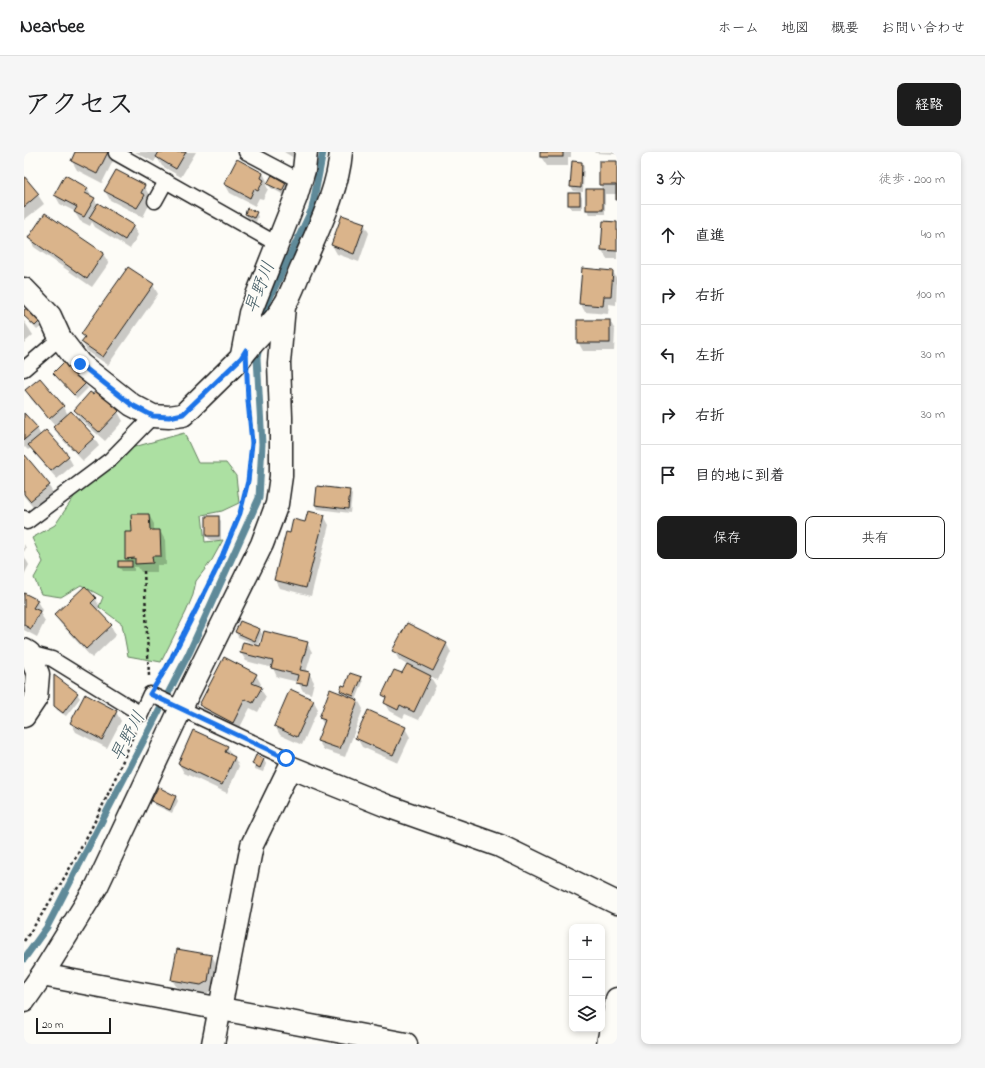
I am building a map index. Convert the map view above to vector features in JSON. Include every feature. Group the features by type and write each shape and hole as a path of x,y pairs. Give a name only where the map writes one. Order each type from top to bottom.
{"street":[{"path":"244,354 250,313 296,197 304,170 306,152"},
{"path":"24,289 50,316 60,338 80,364 132,405 153,416 169,417 183,414 244,354 278,315 326,211 340,161 341,152"},
{"path":"24,1001 42,975 97,886 178,707 262,544 277,504 281,476 278,315"},
{"path":"24,716 36,698 38,674 27,651"},
{"path":"213,1044 252,845 290,767 387,806 500,846 617,903"},
{"path":"42,975 406,1044"},
{"path":"608,1044 617,999"}],"lane":[{"path":"246,152 301,181"},
{"path":"116,153 277,244"},
{"path":"155,201 166,181"},
{"path":"24,369 60,338"},
{"path":"24,518 27,522 111,459 153,416"},
{"path":"27,651 52,659 142,714 153,695 286,758 290,767"}],"path":[{"path":"153,695 218,566 240,513 248,481 252,443 244,354"},
{"path":"144,571 153,695"},
{"path":"24,941 43,914 79,851 121,765 142,714"}],"green space":[{"path":"184,433 198,463 226,463 236,476 239,503 222,511 202,515 205,542 223,540 212,560 196,581 193,595 186,612 161,662 128,656 122,624 99,607 103,597 81,585 61,597 41,594 34,578 43,562 32,538 55,525 80,488 127,449"}],"building":[{"path":"75,152 108,152 97,174 71,161"},
{"path":"159,152 186,152 176,169 156,157"},
{"path":"540,152 563,152 563,157 540,157"},
{"path":"237,159 263,173 261,178 264,180 258,191 254,189 250,198 224,184"},
{"path":"572,161 582,162 581,188 570,187"},
{"path":"599,161 617,161 617,200 616,185 599,185"},
{"path":"116,170 145,185 141,193 145,195 137,208 104,191"},
{"path":"65,175 88,188 85,193 95,198 84,217 74,212 77,207 54,195"},
{"path":"272,175 286,183 282,191 267,184"},
{"path":"24,176 39,194 24,207"},
{"path":"586,189 603,189 603,210 586,210"},
{"path":"568,193 580,193 580,205 568,205"},
{"path":"98,203 134,225 125,240 89,218"},
{"path":"247,208 257,212 254,218 245,214"},
{"path":"45,213 104,253 87,279 28,238"},
{"path":"342,215 365,223 354,254 331,245"},
{"path":"603,221 617,222 617,251 601,250"},
{"path":"128,267 154,284 103,357 81,342 85,337 81,334"},
{"path":"582,268 613,271 611,296 604,296 603,306 579,304"},
{"path":"27,308 40,321 35,326 24,316 24,310"},
{"path":"577,320 610,320 610,343 577,343"},
{"path":"65,361 86,383 74,395 53,373"},
{"path":"40,378 64,406 49,419 25,390"},
{"path":"96,390 119,411 99,432 74,410 90,392 93,394"},
{"path":"71,411 95,437 77,453 53,427"},
{"path":"24,413 38,428 24,440"},
{"path":"46,430 69,456 51,471 28,445"},
{"path":"25,455 50,485 30,501 24,494"},
{"path":"317,486 350,490 348,509 315,505"},
{"path":"308,511 325,515 306,588 274,580 286,532 290,533 293,519 305,522"},
{"path":"131,514 149,514 150,530 160,530 161,556 152,556 153,563 135,564 135,558 125,559 125,532 132,532"},
{"path":"206,516 219,516 219,536 206,536"},
{"path":"118,561 132,561 132,567 118,567"},
{"path":"85,586 96,598 91,603 112,625 86,649 54,615"},
{"path":"24,593 38,600 33,608 40,611 31,629 24,625"},
{"path":"240,621 260,629 255,641 235,632"},
{"path":"407,623 447,643 433,671 392,651"},
{"path":"264,631 308,642 300,670 310,672 307,685 296,683 298,675 271,668 273,661 240,653 243,642 260,646"},
{"path":"224,657 257,674 252,683 262,687 253,703 245,699 233,723 199,705"},
{"path":"407,664 431,676 414,712 400,705 398,710 384,703 386,697 382,695 394,670 402,673"},
{"path":"350,673 362,677 354,696 340,691 342,685 345,686"},
{"path":"54,675 78,693 63,713 54,706"},
{"path":"290,689 314,700 297,737 274,726"},
{"path":"330,689 358,700 340,749 317,741 325,720 319,718"},
{"path":"85,694 117,711 102,740 70,723"},
{"path":"368,710 406,727 393,755 355,738"},
{"path":"193,730 228,746 225,752 235,757 222,785 178,764"},
{"path":"256,755 264,759 260,768 252,764"},
{"path":"158,787 176,796 170,810 151,801"},
{"path":"177,949 212,955 208,981 201,985 171,980"}],"waterway":[{"name":"早野川","path":"262,324 264,310 312,209 323,152"},
{"name":"早野川","path":"24,959 47,927 189,653 259,498 262,444 257,358 259,346"}],"route":[{"path":"80,364 132,405 153,416 169,417 183,414 241,358 246,350 248,401 252,443 248,481 240,513 218,566 168,665 150,694 286,758"}]}
